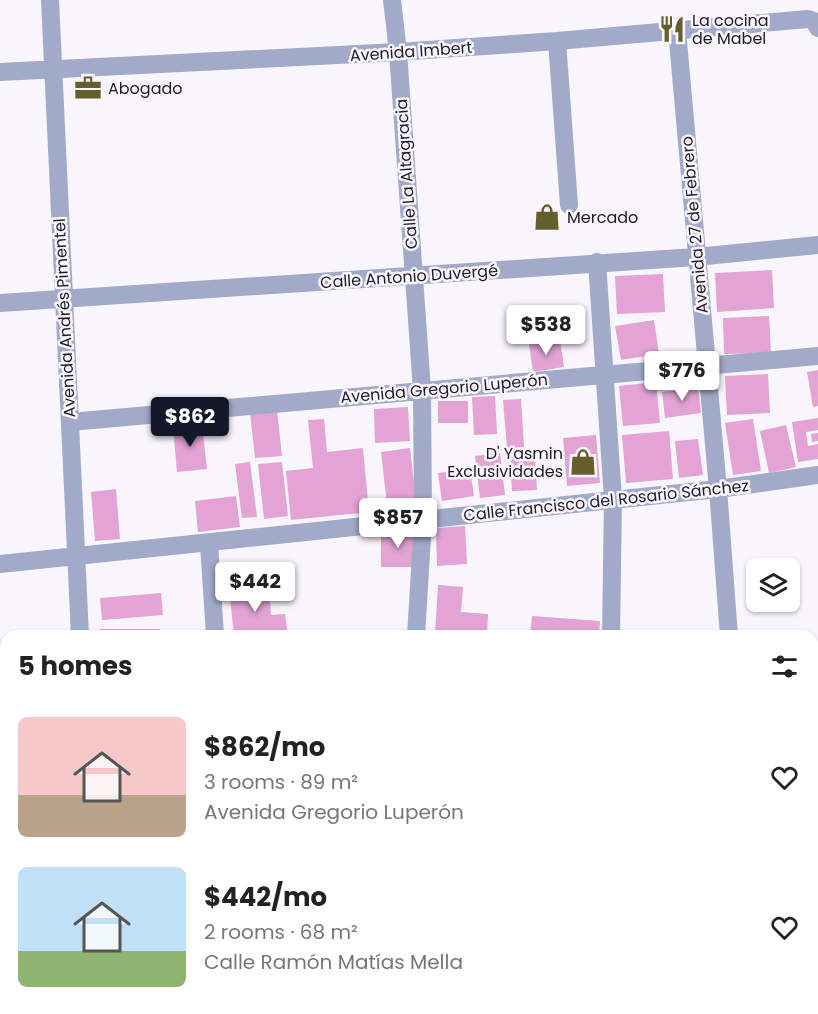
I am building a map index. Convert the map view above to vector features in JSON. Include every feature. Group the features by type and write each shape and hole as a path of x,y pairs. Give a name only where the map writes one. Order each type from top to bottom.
{"street":[{"name":"Avenida Andrés Pimentel","path":"50,0 80,630"},
{"name":"Calle La Altagracia","path":"392,0 399,52 422,390 423,520 416,630"},
{"name":"Avenida Imbert","path":"0,72 399,52 808,19 814,21 818,28"},
{"name":"Avenida 27 de Febrero","path":"677,30 729,630"},
{"path":"557,41 569,205"},
{"name":"Calle Antonio Duvergé","path":"0,303 696,256 818,245"},
{"path":"597,262 613,499 611,630"},
{"name":"Avenida Gregorio Luperón","path":"70,422 706,364 818,356"},
{"name":"Calle Francisco del Rosario Sánchez","path":"0,564 718,489 818,475"},
{"path":"209,543 215,630"}],"building":[{"path":"772,270 774,308 717,312 715,273"},
{"path":"663,274 665,312 617,314 615,276"},
{"path":"769,316 771,353 724,354 723,318"},
{"path":"654,320 659,354 621,360 615,326"},
{"path":"560,340 564,367 533,372 529,344"},
{"path":"818,370 818,406 813,407 807,372"},
{"path":"768,374 770,413 727,415 725,376"},
{"path":"656,382 660,423 623,426 619,386"},
{"path":"698,387 701,413 665,418 662,392"},
{"path":"495,396 497,434 474,435 472,397"},
{"path":"521,399 524,447 507,448 503,400"},
{"path":"438,401 468,401 468,423 438,423"},
{"path":"408,407 410,441 375,443 374,409"},
{"path":"277,410 282,456 255,458 250,413"},
{"path":"818,418 818,430 806,432 808,446 818,444 818,459 798,462 792,422"},
{"path":"324,419 327,452 363,448 369,512 291,520 286,471 313,468 308,420"},
{"path":"753,419 761,471 733,475 725,423"},
{"path":"202,424 207,469 177,472 173,427"},
{"path":"786,425 796,467 769,473 760,431"},
{"path":"669,431 673,479 626,483 622,435"},
{"path":"818,433 818,441 812,442 811,434"},
{"path":"596,435 600,483 567,486 563,438"},
{"path":"698,439 703,475 679,478 675,441"},
{"path":"410,448 416,501 387,504 381,452"},
{"path":"500,453 505,495 480,498 475,456"},
{"path":"535,455 537,490 512,491 510,456"},
{"path":"250,462 257,517 242,518 235,464"},
{"path":"282,462 288,516 264,519 258,464"},
{"path":"470,469 474,496 442,501 438,473"},
{"path":"116,489 120,539 95,541 91,492"},
{"path":"236,496 240,527 198,532 195,501"},
{"path":"465,526 467,564 437,566 436,528"},
{"path":"381,531 414,531 414,567 381,567"},
{"path":"269,584 271,615 285,614 287,630 233,630 229,587"},
{"path":"438,585 463,587 461,612 488,614 487,630 435,630"},
{"path":"161,593 163,615 102,620 100,598"},
{"path":"532,616 600,621 599,630 531,630"},
{"path":"100,629 160,629 160,630"}],"place":[{"name":"La cocina de Mabel","path":"672,29"},
{"name":"Abogado","path":"88,88"},
{"name":"Mercado","path":"547,217"},
{"name":"D' Yasmin Exclusividades","path":"583,462"}]}
